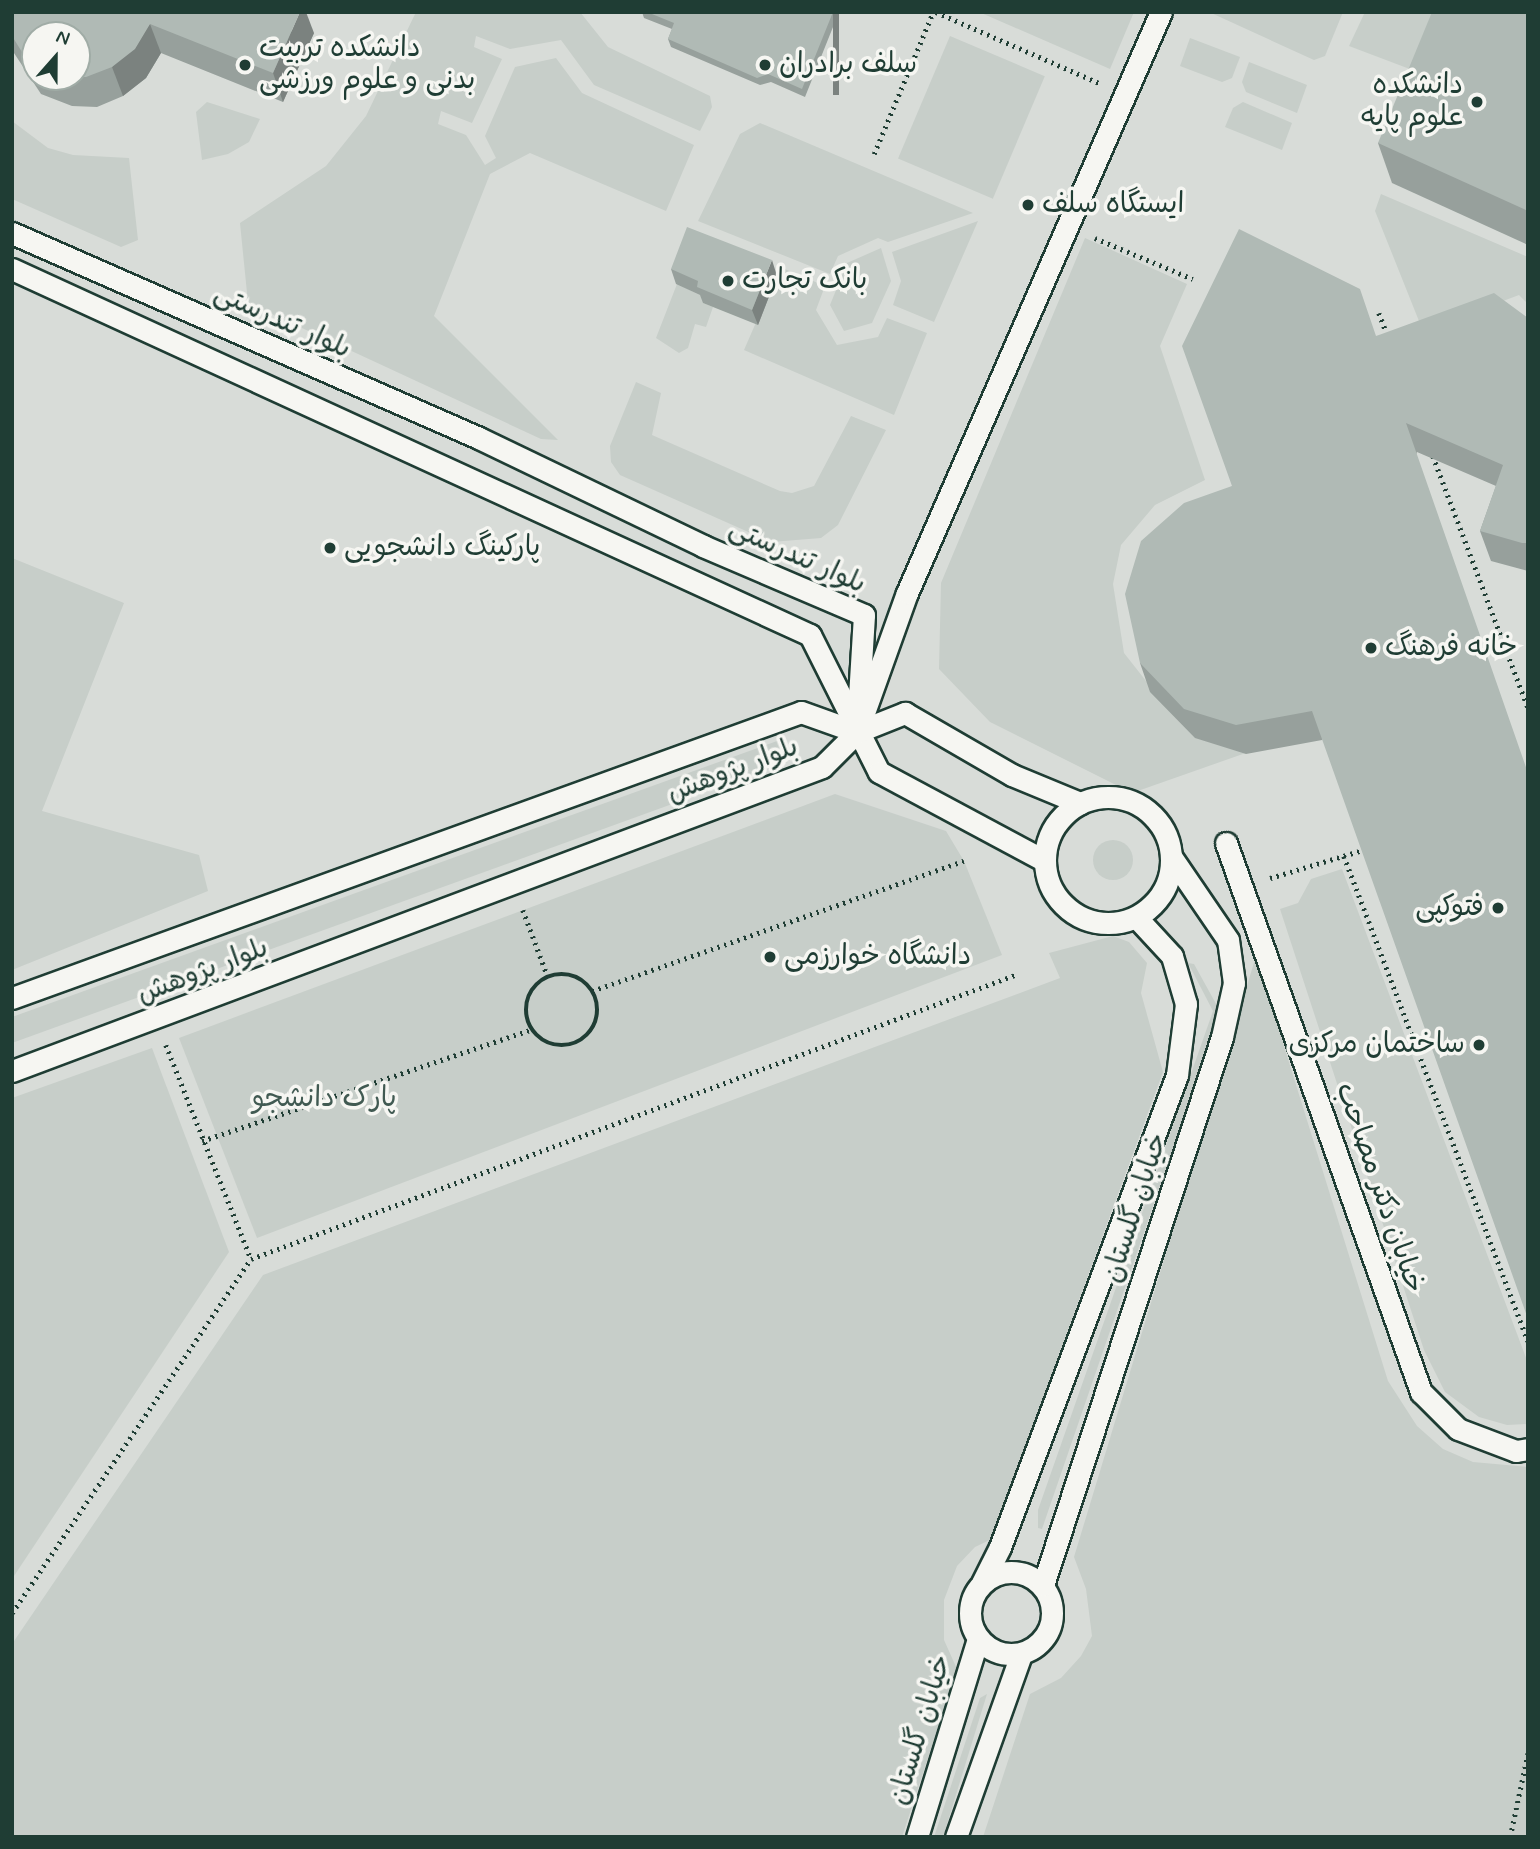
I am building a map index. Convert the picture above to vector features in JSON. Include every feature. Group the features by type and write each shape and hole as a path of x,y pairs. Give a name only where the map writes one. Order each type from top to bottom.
{"lane":[{"path":"857,732 907,593 1161,12"},
{"name":"بلوار تندرستی","path":"12,233 479,438 703,546 864,615 857,732"},
{"path":"12,269 810,635 879,772 1045,861"},
{"name":"بلوار پژوهش","path":"12,998 801,712 857,732 822,767 157,1020 12,1071"},
{"path":"857,732 905,713 1012,775 1080,803"},
{"path":"1116,796 1133,801 1161,824 1172,858 1163,893 1136,917 1101,923 1068,909 1048,879 1045,861 1054,827 1080,803 1116,796"},
{"name":"خیابان دکتر مصاحب","path":"1227,843 1421,1392 1458,1429 1516,1451 1528,1449"},
{"name":"خیابان گلستان","path":"1044,1585 1222,1037 1234,983 1228,940 1172,858"},
{"name":"خیابان گلستان","path":"982,1583 1000,1547 1177,1075 1186,1004 1172,956 1136,917"},
{"path":"1013,1571 1044,1585 1054,1612 1045,1639 1021,1654 997,1652 978,1639 970,1620 971,1600 982,1583 1013,1571"},
{"name":"خیابان گلستان","path":"917,1837 978,1639"},
{"path":"956,1837 1021,1654"}],"path":[{"path":"874,154 934,12 1125,95"},
{"path":"1068,226 1193,279"},
{"path":"1379,313 1393,351"},
{"path":"1432,453 1528,708"},
{"path":"1368,848 1344,856 1528,1341"},
{"path":"592,991 964,861"},
{"path":"523,910 548,977"},
{"path":"569,974 592,991 597,1019 581,1042 553,1046 530,1030 526,1003 531,990 548,977 569,974"},
{"path":"12,1612 251,1259 1015,975"},
{"path":"157,1020 251,1259"},
{"path":"202,1140 530,1030"},
{"path":"1510,1837 1528,1752"}],"shaded area":[{"name":"دانشگاه خوارزمی","path":"12,12 1528,12 1528,1837 12,1837"}],"green space":[{"path":"416,12 580,12 608,47 710,96 712,107 700,131 594,85 561,40 510,49 476,36 474,47 502,59 472,123 441,111 438,124 466,135 485,165 496,158 485,136 515,67 556,58 582,93 694,145 666,211 530,153 490,174 434,316 558,440 541,439 248,303 240,223 326,166 366,116"},
{"path":"979,12 1134,12 1110,69"},
{"path":"1209,12 1343,12 1325,56 1314,60"},
{"path":"1365,12 1440,12 1415,71 1349,46"},
{"path":"950,36 1045,76 993,199 898,158"},
{"path":"1190,38 1240,57 1232,78 1222,82 1180,66"},
{"path":"1249,62 1307,85 1297,113 1246,92 1242,82"},
{"path":"207,102 260,119 249,142 228,154 202,160 196,112"},
{"path":"1243,102 1292,123 1282,150 1225,127 1233,108"},
{"path":"12,121 48,148 73,155 129,158 138,240 121,247 12,199"},
{"path":"760,123 973,213 888,242 878,238 838,256 830,274 698,221 740,134"},
{"path":"1381,194 1528,257 1528,304 1519,295 1423,331 1375,211"},
{"path":"978,221 934,322 893,305 901,281 892,252"},
{"path":"1085,238 1187,284 1160,346 1205,480 1155,505 1121,545 1113,584 1124,653 1150,686 1294,736 1132,793 990,722 939,669 941,583"},
{"path":"881,248 891,281 872,323 844,331 830,305 847,263"},
{"path":"780,267 825,286 816,310 837,345 878,337 887,318 927,333 894,415 744,350"},
{"path":"677,284 704,297 703,303 713,307 706,327 695,324 688,348 679,353 656,338"},
{"path":"636,382 661,393 652,435 780,491 792,493 814,486 851,416 886,430 838,525 821,538 771,542 620,475 611,462 610,446"},
{"path":"12,558 124,603 42,811 199,855 208,891 12,970"},
{"path":"777,741 793,746 788,762 12,1043 12,1017"},
{"name":"پارک دانشجو","path":"835,794 946,831 964,861 1002,955 257,1238 179,1038"},
{"path":"1113,840 1121,841 1127,846 1132,852 1132,868 1127,874 1121,879 1113,880 1105,879 1099,874 1094,868 1093,860 1094,852 1099,846 1105,841"},
{"path":"1342,869 1528,1363 1528,1424 1507,1425 1479,1417 1445,1392 1424,1350 1280,909 1298,903 1311,879"},
{"path":"1113,936 1129,942 1147,963 1141,993 1163,1072 1051,1376 1000,1535 975,1547 957,1566 944,1600 944,1640 957,1669 902,1837 12,1837 12,1644 263,1275 1060,978 1049,953"},
{"path":"1256,956 1388,1381 1417,1426 1443,1449 1473,1462 1528,1467 1528,1837 983,1837 1030,1694 1061,1678 1081,1656 1092,1636 1086,1589 1074,1557"},
{"path":"1188,963 1194,964 1220,1011 1042,1529 1038,1528 1038,1510 1213,1011"},
{"name":"پارک دانشجو","path":"152,1048 229,1252 12,1579 12,1098"},
{"path":"987,1694 943,1837 934,1837 980,1698"}],"building":[{"path":"12,12 300,12 273,73 150,24 135,49 112,67 91,75 91,21 21,21 21,50 12,36"},
{"name":"سلف برادران","path":"647,12 833,12 802,89 768,74 757,78 668,39 674,23"},
{"name":"دانشکده علوم پایه","path":"1432,12 1528,12 1528,211 1378,143"},
{"path":"687,227 772,260 752,310 697,287 698,281 671,269"},
{"name":"ساختمان مرکزی","path":"1239,229 1360,289 1376,336 1494,293 1528,318 1528,543 1480,531 1503,465 1406,423 1528,773 1528,1319 1312,711 1236,725 1184,709 1140,663 1125,594 1141,541 1184,503 1232,486 1182,346"}],"place":[{"name":"دانشکده تربیت بدنی و علوم ورزشی","path":"245,65"},
{"name":"سلف برادران","path":"765,65"},
{"name":"دانشکده علوم پایه","path":"1477,102"},
{"name":"ایستگاه سلف","path":"1028,205"},
{"name":"بانک تجارت","path":"728,281"},
{"name":"پارکینگ دانشجویی","path":"330,548"},
{"name":"خانه فرهنگ","path":"1371,648"},
{"name":"فتوکپی","path":"1498,908"},
{"name":"دانشگاه خوارزمی","path":"770,957"},
{"name":"ساختمان مرکزی","path":"1479,1045"}]}
